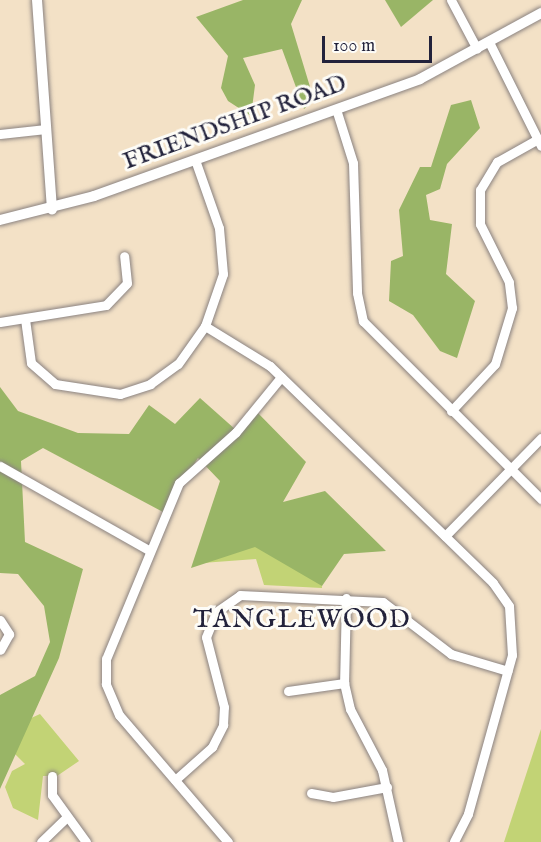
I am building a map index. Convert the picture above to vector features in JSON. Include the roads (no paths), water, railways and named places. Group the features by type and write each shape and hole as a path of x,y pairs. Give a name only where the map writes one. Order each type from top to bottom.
{"street":[{"path":"37,0 52,209"},
{"path":"451,0 477,49"},
{"name":"FRIENDSHIP ROAD","path":"0,220 52,209 431,75 541,13"},
{"path":"451,411 495,364 512,308 509,282 480,224 480,189 497,162 539,142 489,42"},
{"path":"336,109 353,163 363,321 541,499"},
{"path":"0,134 46,129"},
{"path":"26,321 31,363 44,379 113,394 164,375 205,327 220,288 223,255 195,160"},
{"path":"0,322 26,321 106,305 127,283 124,256"},
{"path":"205,327 281,377 445,536 509,606 515,637 508,671 468,814 454,842"},
{"path":"228,842 119,715 105,676 110,645 184,475 231,437 281,377"},
{"path":"445,536 541,438"},
{"path":"0,466 150,551"},
{"path":"175,780 212,747 223,725 224,706 206,645 216,612 233,598 252,592 346,598 394,607 451,654 508,671"},
{"path":"346,598 344,683 387,787 398,842"},
{"path":"0,620 9,634 0,650"},
{"path":"288,691 344,683"},
{"path":"52,776 52,795 65,819 86,842"},
{"path":"311,793 333,797 387,787"},
{"path":"41,842 65,819"}],"district":[{"name":"TANGLEWOOD","path":"302,620"}]}
